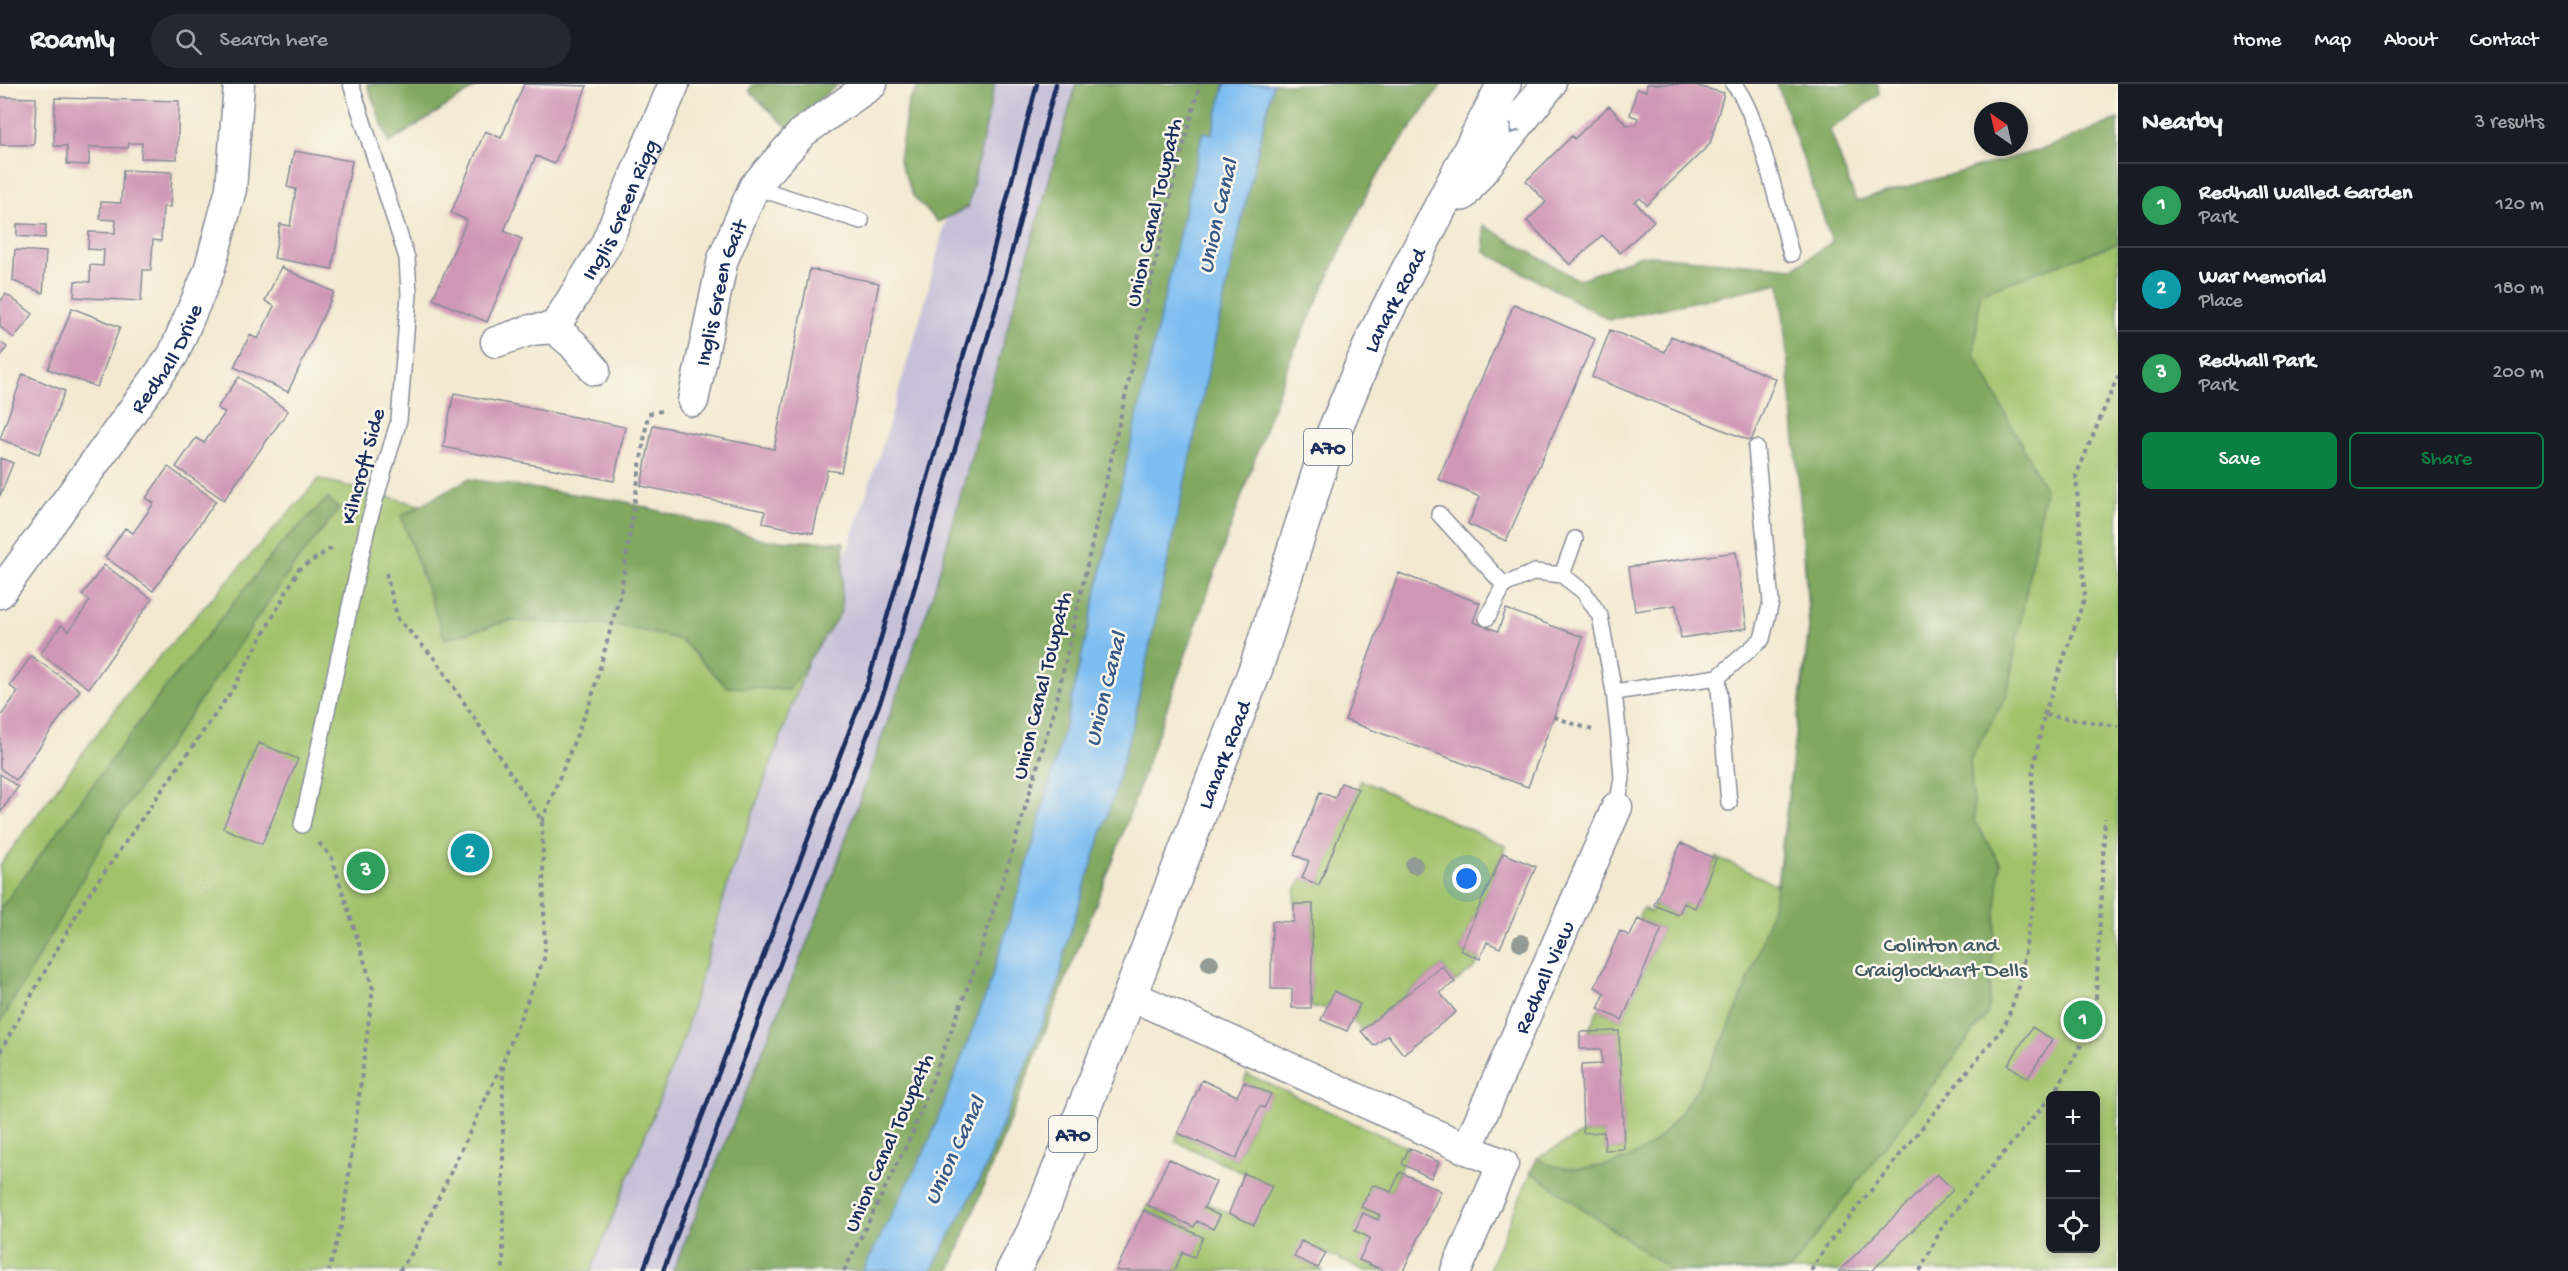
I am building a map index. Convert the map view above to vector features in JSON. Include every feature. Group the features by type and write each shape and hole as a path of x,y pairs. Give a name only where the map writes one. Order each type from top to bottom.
{"main road":[{"name":"Lanark Road","path":"1013,1271 1032,1233 1130,995 1256,668 1325,453 1374,336 1503,84"},
{"name":"Lanark Road","path":"1426,236 1486,166 1549,84"}],"street":[{"name":"Redhall Drive","path":"3,584 173,355 209,271 231,189 238,84"},
{"name":"Inglis Green Rigg","path":"554,328 605,246 674,84"},
{"name":"Inglis Green Gait","path":"693,401 723,259 754,187 803,132 872,84"},
{"path":"496,342 531,330 554,328 573,344 595,370"},
{"name":"Redhall View","path":"1467,1149 1617,807"},
{"path":"1130,995 1503,1164 1456,1271"}],"lane":[{"name":"Kilncroft Side","path":"302,825 368,524 399,420 409,294 407,258 351,84"},
{"path":"1733,84 1747,104 1755,127 1791,254"},
{"path":"754,187 861,221"},
{"path":"1614,692 1718,677 1762,639 1771,602 1756,448"},
{"path":"1439,514 1504,585"},
{"path":"1562,575 1575,539"},
{"path":"1487,618 1504,585 1535,572 1562,575 1584,592 1600,616 1614,692 1622,778 1617,807"},
{"path":"1718,677 1730,803"}],"path":[{"name":"Union Canal Towpath","path":"844,1271 879,1204 930,1089 976,965 1012,850 1056,703 1174,180 1200,84"},
{"path":"1812,1271 1826,1246 2005,1025 2019,987 2035,892 2032,776 2044,715 2085,597 2076,477 2118,376"},
{"path":"399,1271 414,1250 503,1062 545,956 542,821 591,700 621,591 648,414 693,401"},
{"path":"0,1053 84,901 233,689 299,569 368,524"},
{"path":"387,578 398,619 436,660 542,821"},
{"path":"2044,715 2118,726"},
{"path":"2055,1091 2095,1019 2105,818"},
{"path":"302,825 332,858 373,989 343,1219 329,1271"},
{"path":"503,1062 503,1271"},
{"path":"1920,1271 1943,1225 2046,1104"}],"shaded area":[{"path":"973,84 1164,84 813,1271 591,1271 683,1040 730,876 823,621 883,444 924,305 961,162"}],"green space":[{"path":"367,84 481,84 389,143"},
{"path":"753,84 838,84 788,128 749,91"},
{"path":"920,84 995,84 968,207 938,222 913,196 899,160 908,102"},
{"path":"1076,84 1442,84 1372,183 1289,362 1114,858 950,1271 673,1271 821,908 932,597"},
{"name":"Colinton and Craiglockhart Dells","path":"1777,84 1878,84 1879,95 1830,130 1856,201 2017,156 2028,156 2028,153 2118,119 2118,243 1980,293 1974,354 2045,489 2007,695 1970,760 1975,822 2000,863 1988,1013 1789,1271 1672,1271 1531,1172 1537,1158 1559,1167 1596,1167 1631,1157 1656,1140 1681,1112 1704,1077 1725,1036 1743,994 1770,915 1783,845 1796,727 1809,638 1808,592 1780,283 1610,320 1485,252 1483,225 1578,280 1641,255 1794,268 1832,242"},
{"name":"Colinton and Craiglockhart Dells","path":"2118,119 2118,1271 1488,1271 1537,1158 1583,1133 1604,1132 1605,1150 1624,1149 1619,1031 1588,1032 1598,1009 1622,1020 1662,929 1638,919 1643,908 1651,912 1654,905 1678,915 1684,903 1695,907 1717,857 1777,885 1809,627 1798,470 1794,268 1832,242"},
{"path":"319,479 528,533 823,621 730,876 683,1040 591,1271 0,1271 0,865 128,692"},
{"path":"468,479 622,501 767,540 844,542 841,612 789,690 727,687 681,640 621,626 509,621 445,639 401,516"},
{"path":"328,498 339,509 294,565 112,827 0,1024 0,909 165,688 280,545"},
{"path":"1361,780 1506,846 1460,950 1480,959 1472,970 1455,982 1442,966 1361,1031 1353,1020 1360,1004 1335,992 1326,1008 1311,1008 1313,904 1294,904 1295,891 1302,878 1319,884"},
{"path":"1247,1074 1409,1148 1391,1192 1376,1185 1372,1186 1362,1207 1380,1215 1378,1220 1363,1214 1355,1230 1370,1238 1360,1260 1385,1271 1365,1271 1301,1242 1294,1257 1324,1271 1174,1271 1183,1252 1194,1256 1202,1237 1145,1210 1147,1205 1194,1227 1197,1221 1213,1229 1204,1208 1206,1203 1253,1224 1271,1186 1175,1141 1178,1133 1236,1159 1260,1106 1264,1107 1271,1094 1244,1082"}],"water":[{"name":"Union Canal","path":"1225,84 1273,84 1228,279 1133,724 1114,794 1067,942 1058,985 983,1173 931,1271 863,1271 929,1142 986,995 1030,856 1070,707 1203,132 1212,134"}],"building":[{"path":"524,84 587,86 554,164 536,156 504,231 522,239 487,322 433,299 467,220 451,213 485,131 501,138"},
{"path":"1647,84 1690,84 1724,93 1710,144 1647,205 1640,198 1635,202 1654,221 1620,253 1602,235 1570,265 1527,221 1546,202 1526,181 1572,136 1574,139 1609,106 1627,125 1636,125 1638,118 1630,115 1637,89 1646,91"},
{"path":"0,97 36,98 34,145 0,145"},
{"path":"55,98 179,101 177,159 141,158 142,143 129,143 128,148 89,147 89,165 67,164 67,146 54,146"},
{"path":"294,151 352,161 332,269 274,258 280,224 290,226 296,189 287,187"},
{"path":"123,170 172,172 170,207 163,207 161,241 153,240 151,270 143,270 141,301 74,297 75,281 90,282 90,265 103,266 104,250 88,249 89,232 115,233 116,220 100,219 101,202 121,203"},
{"path":"17,224 46,225 45,238 17,236"},
{"path":"15,250 46,252 43,293 13,281"},
{"path":"281,267 334,292 288,392 234,367 250,335 258,339 274,306 265,301"},
{"path":"810,269 879,283 841,472 827,470 813,533 763,523 765,511 641,486 653,425 774,449"},
{"path":"6,294 33,314 14,338 0,327 0,302"},
{"path":"1514,304 1595,339 1506,541 1468,524 1480,497 1438,479"},
{"path":"72,308 120,327 97,387 48,369"},
{"path":"1610,330 1665,352 1671,336 1776,379 1751,441 1592,377"},
{"path":"0,342 7,347 0,357"},
{"path":"23,374 65,391 39,454 0,439"},
{"path":"239,377 288,411 224,500 176,467 196,438 204,443 225,413 217,408"},
{"path":"454,393 625,427 614,481 443,447"},
{"path":"0,458 13,463 0,496"},
{"path":"168,467 216,501 153,591 105,557 125,528 133,533 154,503 146,498"},
{"path":"1736,552 1747,628 1681,638 1676,605 1635,611 1629,567"},
{"path":"104,565 152,599 89,688 40,654 61,625 69,631 90,601 82,595"},
{"path":"1399,573 1480,603 1473,622 1498,631 1506,609 1583,637 1528,787 1345,720"},
{"path":"31,656 80,690 16,780 0,768 0,717 18,692 10,686"},
{"path":"259,743 298,759 262,844 223,828"},
{"path":"0,774 18,787 0,813"},
{"path":"1341,783 1358,789 1319,885 1302,878 1309,861 1294,855 1320,792 1335,798"},
{"path":"1681,843 1716,859 1695,908 1684,903 1678,915 1654,905"},
{"path":"1503,853 1536,867 1500,948 1487,942 1480,959 1460,950"},
{"path":"1294,904 1313,904 1311,1008 1292,1008 1292,989 1271,989 1272,921 1294,922"},
{"path":"1638,919 1662,929 1622,1020 1598,1009 1605,993 1595,987 1620,931 1630,936"},
{"path":"1442,966 1455,982 1440,993 1456,1012 1403,1054 1388,1035 1374,1046 1361,1031"},
{"path":"1334,991 1360,1004 1347,1031 1321,1020"},
{"path":"2032,1027 2052,1040 2028,1078 2008,1065"},
{"path":"1619,1031 1624,1149 1605,1150 1604,1132 1583,1133 1581,1065 1602,1064 1601,1049 1580,1049 1580,1032"},
{"path":"1202,1080 1237,1096 1244,1082 1271,1094 1264,1108 1260,1106 1236,1159 1178,1133"},
{"path":"1409,1148 1439,1162 1431,1178 1402,1164"},
{"path":"1169,1159 1216,1182 1204,1208 1220,1216 1213,1229 1197,1221 1194,1227 1147,1205"},
{"path":"1400,1172 1441,1191 1403,1271 1385,1271 1359,1260 1370,1238 1355,1231 1363,1213 1378,1220 1380,1215 1361,1207 1372,1186 1376,1185 1391,1192"},
{"path":"1244,1173 1272,1186 1254,1225 1229,1213"},
{"path":"1937,1174 1953,1190 1872,1271 1839,1271"},
{"path":"1144,1210 1203,1237 1194,1257 1183,1252 1174,1271 1116,1271"},
{"path":"1301,1241 1326,1253 1318,1268 1294,1257"}],"railway":[{"path":"643,1271 868,682 987,275 1037,84"},
{"path":"663,1271 885,689 1004,281 1056,84"}],"place":[{"name":"War Memorial","path":"470,853"},
{"name":"Redhall Park","path":"366,871"},
{"name":"Redhall Walled Garden","path":"2083,1020"}]}
